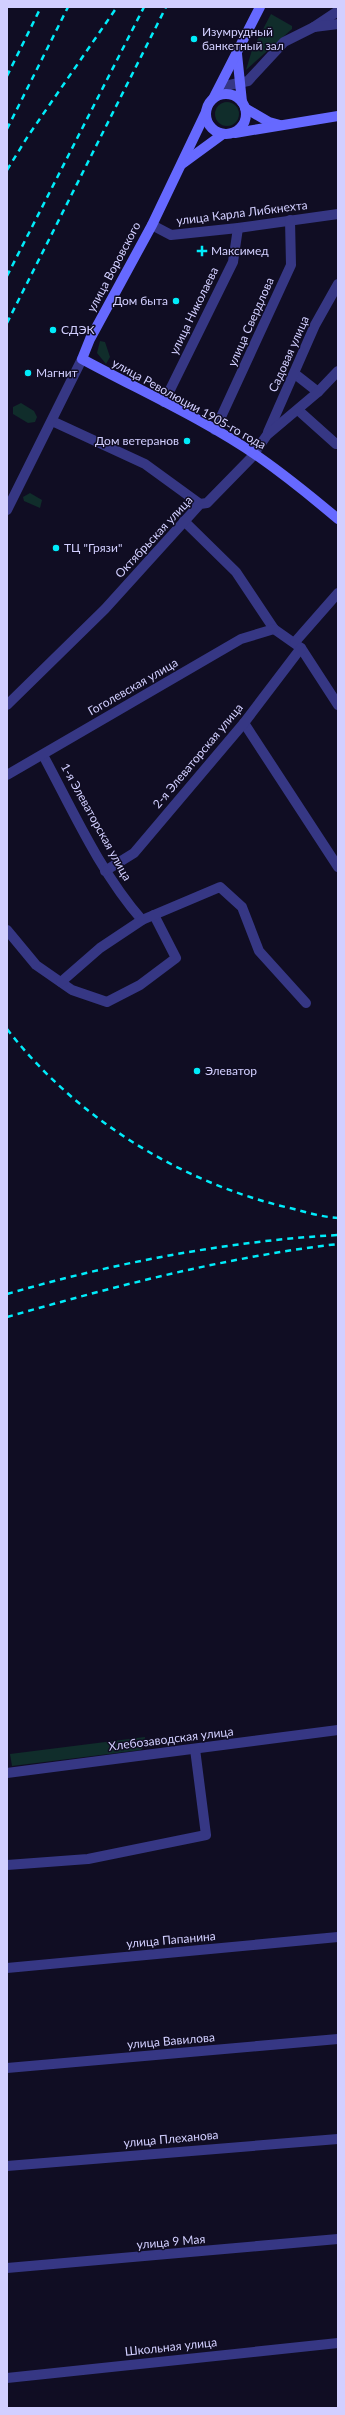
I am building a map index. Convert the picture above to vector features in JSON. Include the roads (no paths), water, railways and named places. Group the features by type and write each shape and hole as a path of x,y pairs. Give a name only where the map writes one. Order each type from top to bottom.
{"street":[{"path":"260,7 220,87 208,104 206,112 209,125 227,134 284,126 338,116"},
{"path":"220,87 248,81 284,42 334,19"},
{"path":"227,134 244,124 244,105 239,83 237,53"},
{"path":"214,97 229,94 269,122 284,126"},
{"name":"улица Воровского","path":"7,510 52,421 90,339 152,225 206,112"},
{"name":"улица Воровского","path":"181,165 227,134"},
{"name":"улица Карла Либкнехта","path":"152,225 171,235 238,228 338,214"},
{"name":"улица Свердлова","path":"215,430 291,265 290,220"},
{"name":"улица Николаева","path":"164,402 233,262 238,228"},
{"name":"Садовая улица","path":"267,436 315,325 338,284"},
{"name":"улица Революции 1905-го года","path":"82,359 215,430 254,454 303,490 338,519"},
{"name":"Октябрьская улица","path":"7,706 105,609 200,504 207,502 254,454 267,436 318,392 338,371"},
{"path":"294,374 318,392"},
{"path":"298,410 336,444 338,443"},
{"path":"52,421 145,464 200,504"},
{"path":"184,521 236,572 274,629 298,645 338,705"},
{"name":"2-я Элеваторская улица","path":"105,871 134,853 244,723 298,645 338,593"},
{"name":"Гоголевская улица","path":"7,774 43,755 241,638 274,629"},
{"path":"244,723 338,867"},
{"name":"1-я Элеваторская улица","path":"43,755 105,871 142,920"},
{"path":"61,982 100,948 142,920 220,887 242,907 259,951 306,1003"},
{"path":"7,930 36,965 72,990 107,1002 140,985 176,958 154,916"},
{"name":"Хлебозаводская улица","path":"7,1773 338,1730"},
{"path":"7,1864 88,1859 206,1835 195,1749"},
{"name":"улица Папанина","path":"7,1968 338,1937"},
{"name":"улица Вавилова","path":"7,2068 338,2039"},
{"name":"улица Плеханова","path":"7,2166 338,2139"},
{"name":"улица 9 Мая","path":"7,2268 338,2239"},
{"name":"Школьная улица","path":"7,2378 338,2343"}],"railway":[{"path":"7,76 41,7"},
{"path":"7,129 68,7"},
{"path":"7,170 28,136 117,7"},
{"path":"7,276 144,7"},
{"path":"7,323 166,7"},
{"path":"7,1029 35,1062 66,1092 99,1119 172,1165 212,1183 252,1198 327,1217 338,1218"},
{"path":"7,1294 129,1263 171,1255 254,1242 338,1235"},
{"path":"7,1317 89,1294 171,1274 254,1257 338,1244"}],"place":[{"name":"Изумрудный банкетный зал","path":"194,39"},
{"name":"Максимед","path":"202,251"},
{"name":"Дом быта","path":"176,301"},
{"name":"СДЭК","path":"53,330"},
{"name":"Магнит","path":"28,373"},
{"name":"Дом ветеранов","path":"187,441"},
{"name":"ТЦ \"Грязи\"","path":"56,548"},
{"name":"Элеватор","path":"197,1071"}]}
